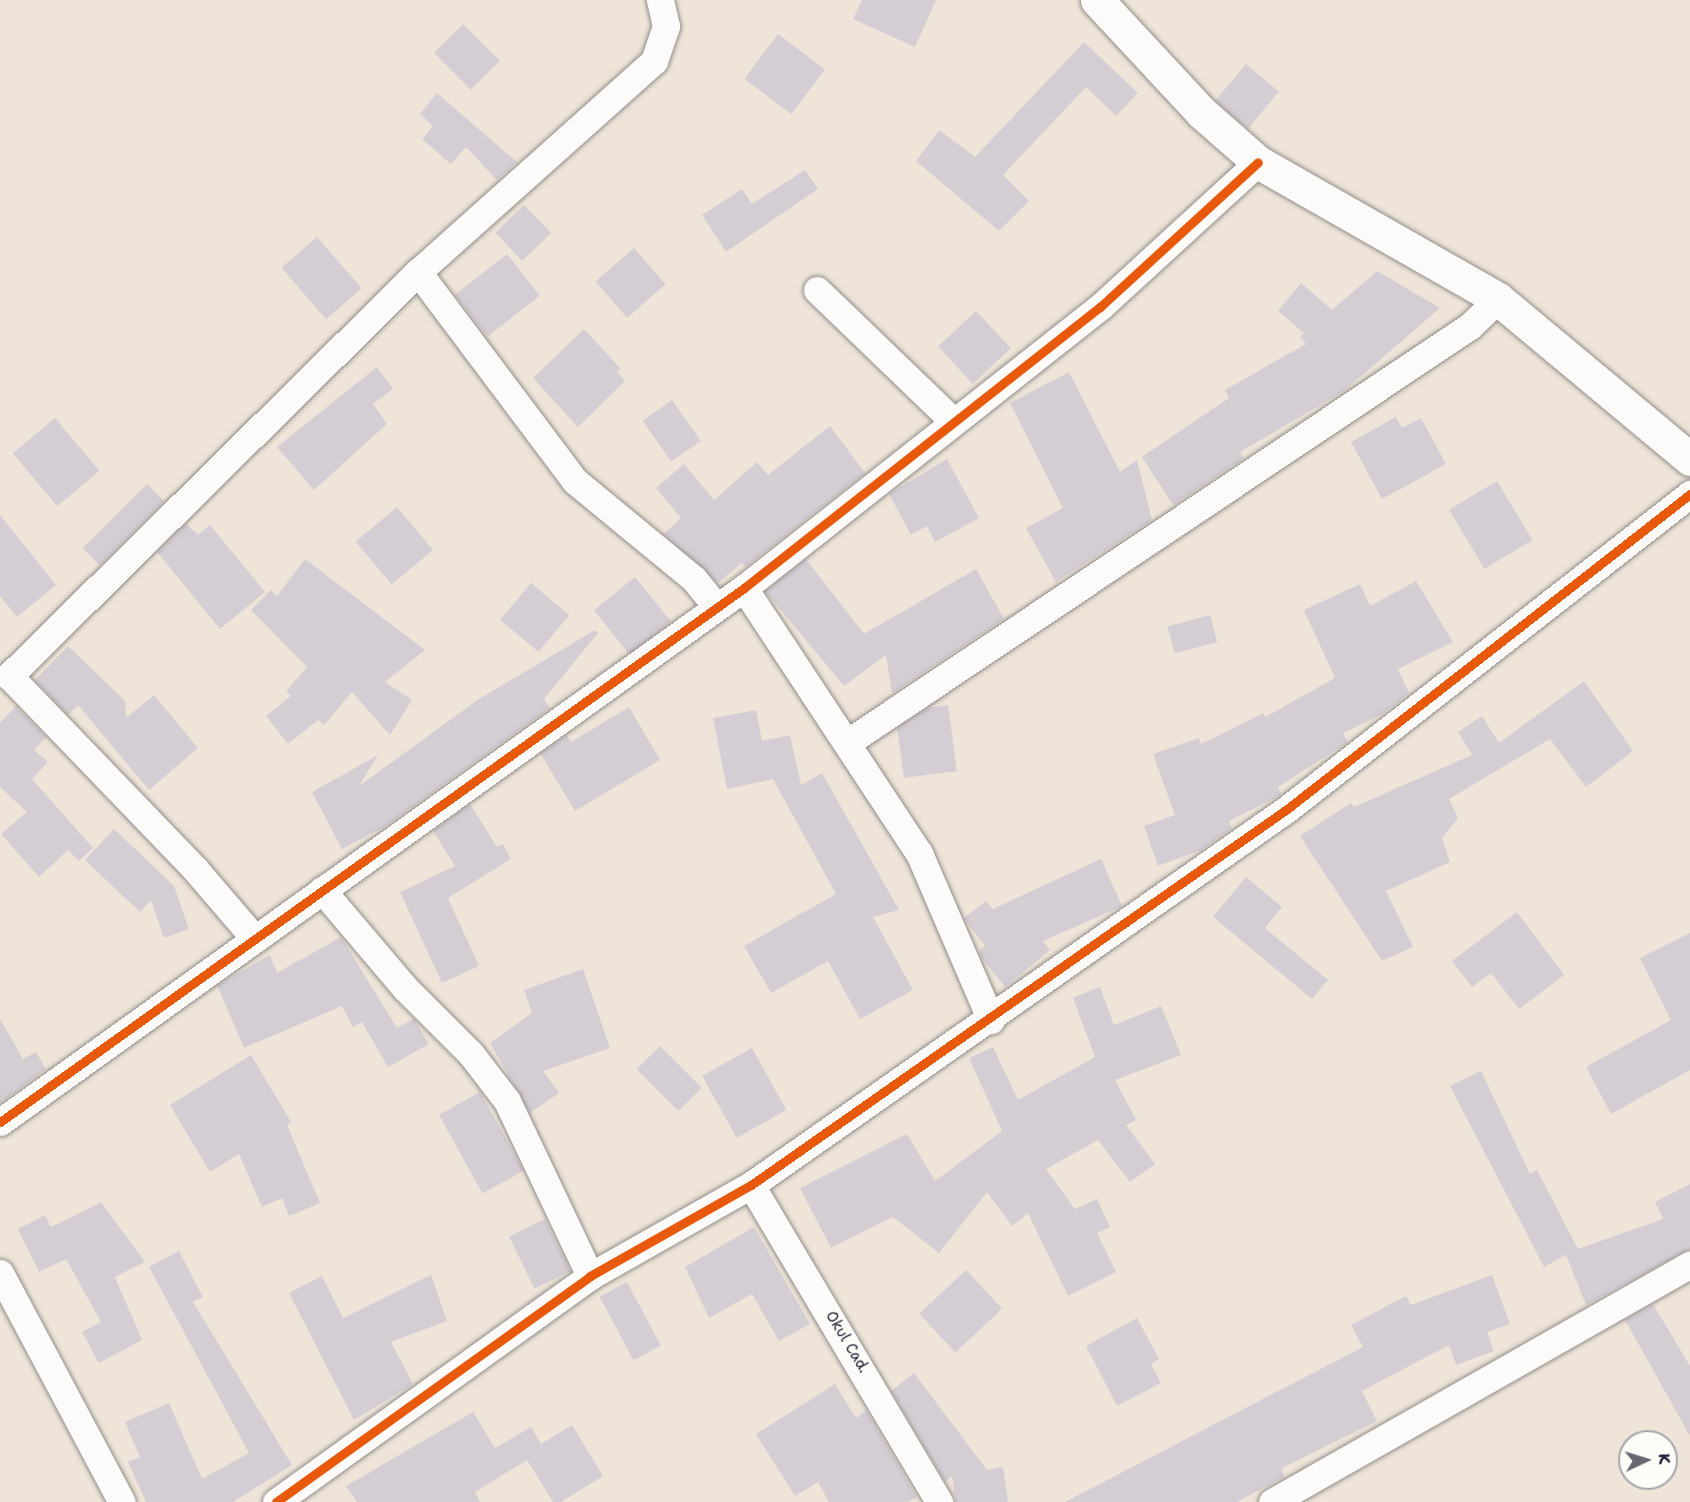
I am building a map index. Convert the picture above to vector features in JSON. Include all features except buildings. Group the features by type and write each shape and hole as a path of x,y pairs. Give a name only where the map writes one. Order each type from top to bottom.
{"street":[{"path":"255,939 195,868 9,676 418,272 654,61 666,26 660,0"},
{"path":"1096,0 1201,112 1258,162 1498,299 1690,459"},
{"path":"0,1122 744,588 1100,307 1258,162"},
{"path":"418,272 575,481 694,579 717,607"},
{"path":"817,290 953,421"},
{"path":"848,742 1470,326 1498,299"},
{"path":"276,1502 590,1276 751,1185 991,1020 1338,772 1690,494"},
{"path":"744,588 848,742 924,863 991,1020"},
{"path":"322,890 507,1101 590,1276"},
{"name":"Okul Cad.","path":"751,1185 939,1502"},
{"path":"1272,1502 1690,1265"},
{"path":"0,1273 122,1502"}],"cycle path":[{"path":"0,1122 744,588 1100,307 1258,162"},
{"path":"276,1502 590,1276 751,1185 1287,809 1690,494"}]}
